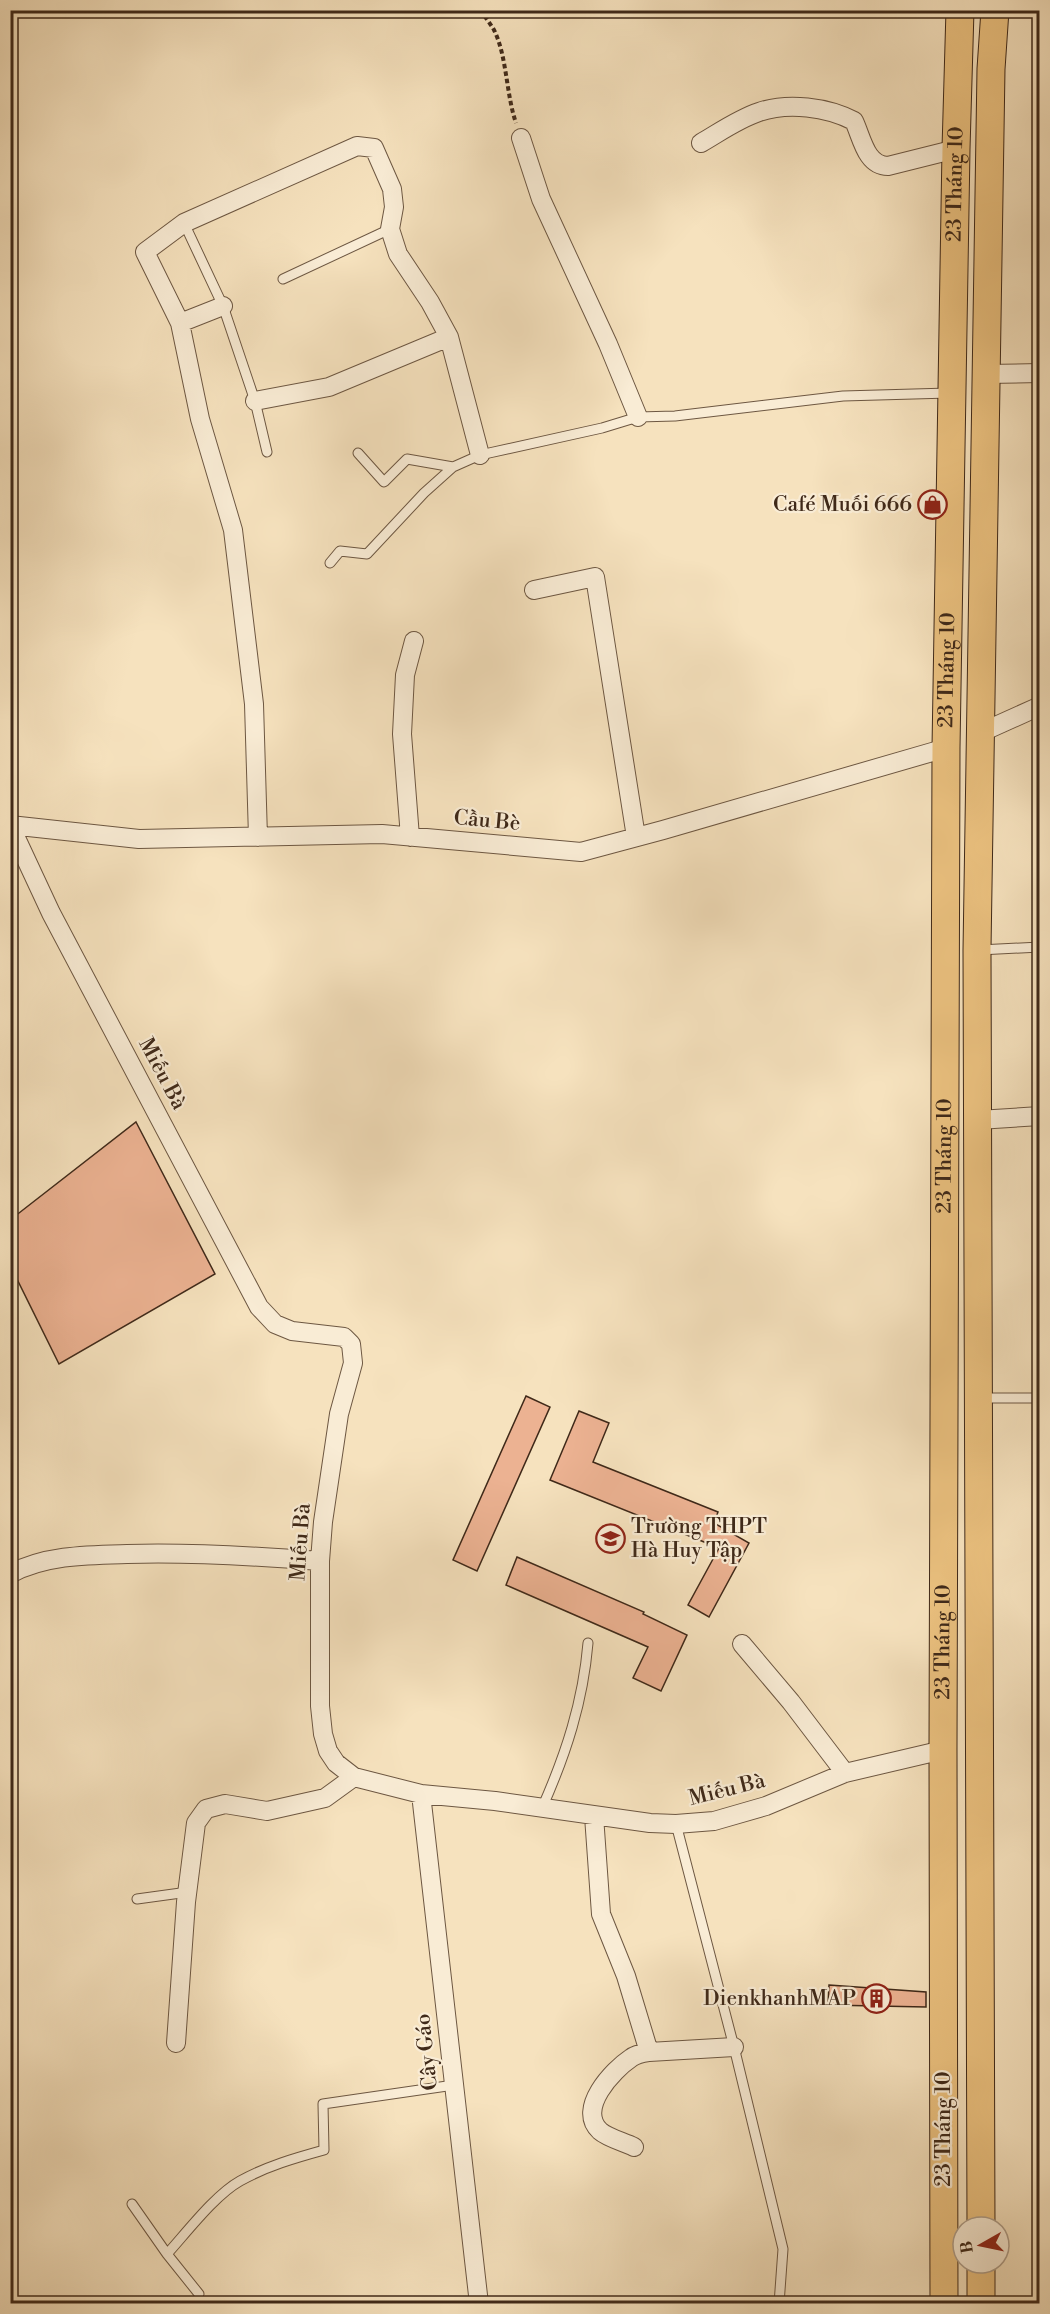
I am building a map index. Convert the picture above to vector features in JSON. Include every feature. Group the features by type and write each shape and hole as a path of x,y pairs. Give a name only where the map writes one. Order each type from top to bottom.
{"main road":[{"name":"23 Tháng 10","path":"944,2304 942,1750 945,748 960,10"},
{"name":"23 Tháng 10","path":"981,2215 977,950 991,81 995,10"},
{"path":"945,748 980,733"},
{"path":"942,1750 980,1749"},
{"path":"981,2275 981,2304"}],"street":[{"path":"701,143 761,111 793,107 836,111 854,121 871,161 879,166 888,166 956,149"},
{"path":"521,138 541,199 612,353 638,417"},
{"path":"258,837 254,704 237,555 223,492 200,419 180,322 146,252 183,223 357,146 374,148 392,189 394,207 390,229 398,254 430,302 449,337 480,455"},
{"path":"180,322 223,306"},
{"path":"255,401 329,387 449,337"},
{"path":"986,374 1040,373"},
{"path":"534,590 595,577 636,837"},
{"path":"410,837 402,734 405,675 414,641"},
{"path":"980,733 1040,706"},
{"name":"Cầu Bè","path":"10,825 139,839 382,834 581,852 945,748"},
{"name":"Miếu Bà","path":"10,825 51,913 259,1307 275,1324 292,1331 344,1337 351,1344 353,1363 339,1414 323,1522 320,1561 320,1706 323,1734 328,1751 336,1763 354,1777 421,1794 495,1801 650,1823 676,1824 714,1821 766,1806 845,1773 942,1750"},
{"path":"978,1120 1040,1116"},
{"path":"10,1574 27,1565 47,1560 97,1555 227,1554 320,1561"},
{"path":"742,1644 791,1702 845,1773"},
{"path":"176,2043 196,1823 206,1809 225,1804 267,1811 325,1798 354,1777"},
{"name":"Cây Gáo","path":"421,1794 479,2304"},
{"path":"594,1816 601,1914 626,1976 649,2052"},
{"path":"634,2147 599,2130 592,2115 591,2106 612,2073 633,2056 649,2052 734,2047"}],"lane":[{"path":"183,223 223,306 255,401 267,452"},
{"path":"283,279 390,229"},
{"path":"330,563 340,551 367,554 453,466 480,455 602,428 638,417 675,416 843,396 951,393"},
{"path":"358,453 384,482 407,459 453,466"},
{"path":"977,950 1040,947"},
{"path":"980,1398 1040,1398"},
{"path":"542,1808 572,1736 585,1677 588,1643"},
{"path":"676,1824 734,2047 783,2249 779,2304"},
{"path":"137,1899 188,1892"},
{"path":"167,2254 201,2216 238,2182 272,2166 324,2150 323,2104 454,2085"},
{"path":"132,2204 199,2295"}],"path":[{"path":"480,10 494,31 502,58 509,104 521,138"}],"building":[{"path":"136,1122 215,1274 59,1364 10,1265 10,1220"},
{"path":"526,1396 550,1407 477,1571 453,1560"},
{"path":"579,1411 609,1423 593,1462 718,1512 714,1523 749,1543 709,1617 688,1605 719,1548 550,1480"},
{"path":"517,1557 644,1612 643,1614 687,1635 661,1691 633,1678 648,1647 506,1585"},
{"name":"DienkhanhMAP","path":"829,1985 926,1992 926,2007 828,2005"}],"place":[{"name":"Café Muối 666","path":"933,505"},
{"name":"Trường THPT Hà Huy Tập","path":"610,1539"},
{"name":"DienkhanhMAP","path":"877,1999"}]}
